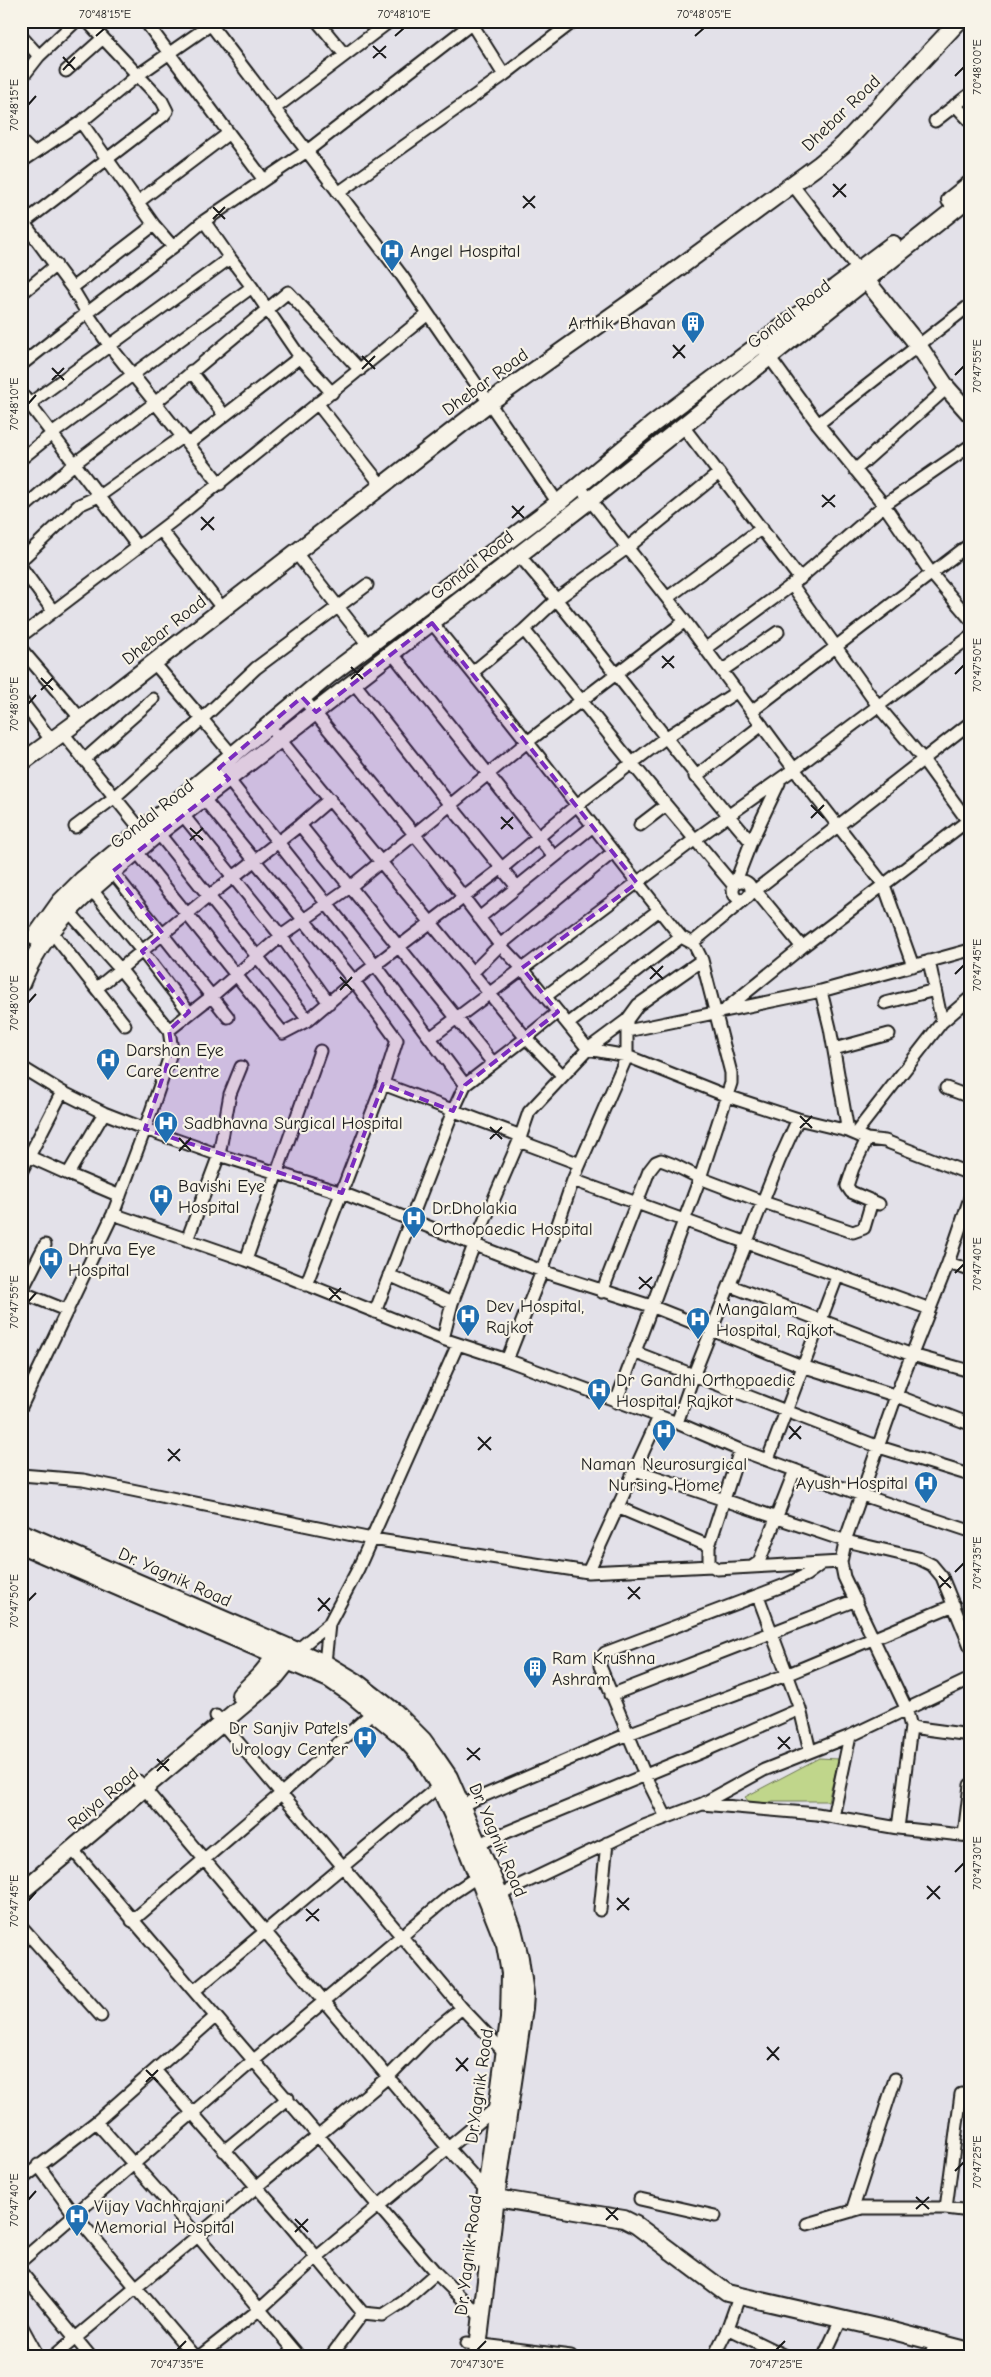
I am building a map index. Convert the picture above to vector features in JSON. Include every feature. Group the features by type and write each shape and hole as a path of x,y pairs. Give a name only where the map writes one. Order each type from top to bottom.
{"street":[{"path":"21,78 39,56 76,21"},
{"path":"87,21 162,101 166,111 163,116 22,222 56,265 109,345 220,484"},
{"path":"145,21 264,180"},
{"path":"317,21 345,55"},
{"path":"274,109 390,21"},
{"path":"338,193 504,75 574,21"},
{"name":"Dhebar Road","path":"21,763 154,663 490,402 792,184 843,144 959,21"},
{"path":"21,365 204,221 307,151 472,22 504,75"},
{"path":"21,162 81,122 138,75 209,23 402,276 558,503"},
{"path":"21,36 39,56"},
{"path":"66,71 103,38"},
{"path":"934,121 970,94"},
{"path":"955,105 970,121"},
{"path":"81,122 154,225 173,247"},
{"path":"138,202 229,133"},
{"path":"21,141 33,153"},
{"path":"792,184 970,414"},
{"name":"Gondal Road","path":"21,960 64,907 86,884 109,867 150,829 224,774 281,738 316,712 590,500 682,425 764,350 861,274 970,184"},
{"name":"Gondal Road","path":"861,274 970,197"},
{"path":"204,221 300,357 332,393"},
{"path":"72,288 154,225"},
{"path":"25,407 230,258"},
{"path":"21,294 56,265"},
{"path":"21,459 52,434 134,376 252,287"},
{"path":"21,510 75,463 156,402 288,292 360,370"},
{"path":"818,424 970,305"},
{"path":"21,636 220,484 428,314"},
{"path":"764,350 818,424 884,506 931,573 970,619"},
{"name":"Gondal Road","path":"224,774 233,756 302,697 368,645 558,503 653,424 764,350"},
{"path":"21,560 79,506 99,496 224,415 300,357"},
{"path":"191,371 224,415"},
{"path":"855,470 948,388"},
{"path":"21,393 25,407 52,434 138,547"},
{"path":"317,403 382,486"},
{"path":"682,425 762,528 836,646 878,706 922,758 969,821 720,1010"},
{"path":"706,648 796,582 884,506 970,446"},
{"path":"472,672 524,630 557,599 627,548 719,473"},
{"path":"579,486 723,670 794,769 884,885 913,966"},
{"path":"667,598 762,528"},
{"path":"161,530 223,609"},
{"path":"752,711 970,544"},
{"path":"296,553 368,645"},
{"path":"518,554 557,599 695,777 751,842"},
{"path":"21,567 53,611"},
{"path":"76,827 115,797 256,668 367,585"},
{"path":"169,1030 189,1012 212,996 280,936 350,886 526,743 685,621"},
{"path":"432,623 526,743 578,804 612,853 681,938 692,943 702,960 720,1010 731,1073 729,1091 700,1178 616,1402"},
{"path":"524,630 733,888"},
{"path":"723,670 778,632"},
{"path":"430,1038 488,992 694,840 780,781 970,637"},
{"path":"21,649 81,719"},
{"path":"392,653 554,857"},
{"path":"154,663 233,756"},
{"path":"354,683 450,806 517,887"},
{"path":"133,846 186,915 283,1033 308,1020 354,981 502,868 578,804 665,738 738,691"},
{"path":"302,697 464,897 478,918 546,996 588,1049 627,1056 729,1091 798,1119 852,1132 867,1139 885,1141 970,1174"},
{"path":"84,760 153,699"},
{"path":"21,700 56,736 84,760 115,797 150,829 209,896 308,1020"},
{"path":"692,943 922,758 970,723"},
{"path":"268,725 281,738 382,860 430,924 526,1038 562,1075"},
{"path":"695,777 762,725"},
{"path":"224,774 325,904 376,966 465,1085"},
{"path":"716,923 780,781"},
{"path":"199,793 354,981 396,1036 395,1048 384,1084 306,1285"},
{"path":"97,988 209,896 278,844 330,799"},
{"path":"640,825 666,805"},
{"path":"178,809 280,936 330,1003"},
{"path":"300,826 493,1063"},
{"path":"478,918 593,826"},
{"path":"472,973 500,945 612,853"},
{"path":"109,867 228,1017"},
{"path":"733,888 741,881 747,882 751,891 750,895 802,947"},
{"path":"86,884 142,951 189,1012"},
{"path":"21,1407 24,1394 68,1310 113,1214 172,1050 169,1030 120,969 64,907"},
{"path":"546,996 659,910"},
{"path":"48,927 125,1025"},
{"name":"Gondal Road","path":"21,984 48,927"},
{"path":"568,1024 681,938"},
{"path":"443,1339 452,1303 529,1112 588,1049 627,1026 821,991 970,950"},
{"path":"507,1360 542,1271 573,1180 627,1056 627,1026 638,1005 702,960"},
{"path":"929,961 942,1022"},
{"path":"885,1003 935,990"},
{"path":"821,991 852,1132"},
{"path":"852,1132 942,1022 970,998"},
{"path":"375,1312 410,1218 465,1085 558,1012"},
{"path":"834,1049 889,1034"},
{"path":"246,1260 320,1051"},
{"path":"21,1067 62,1092 104,1113 145,1129 218,1155 276,1171 342,1193 542,1271 602,1292 651,1306 802,1366 897,1396 970,1424"},
{"path":"188,1240 218,1155 230,1094 241,1067"},
{"path":"384,1084 580,1164"},
{"path":"946,1088 970,1097"},
{"path":"21,1172 25,1155 62,1092"},
{"path":"68,1174 104,1113"},
{"path":"677,1423 694,1374 798,1119"},
{"path":"602,1292 649,1172 656,1162 661,1160 700,1178 763,1202 853,1232 864,1228 876,1203 851,1192 847,1186 853,1168 867,1139"},
{"path":"25,1155 120,1196"},
{"path":"573,1180 684,1218 837,1277 930,1310"},
{"path":"898,1828 910,1727 906,1708 844,1577 841,1562 846,1541 897,1396 966,1218 970,1198"},
{"path":"113,1214 246,1260 443,1339 507,1360 616,1402 677,1423 740,1450 862,1495 970,1531"},
{"path":"45,1245 21,1292 68,1310"},
{"path":"948,1263 970,1270"},
{"path":"389,1275 452,1303"},
{"path":"768,1459 837,1277"},
{"path":"731,1286 912,1355 970,1371"},
{"path":"325,1663 329,1624 372,1539 458,1344"},
{"path":"634,1352 879,1447 970,1475"},
{"path":"588,1572 659,1417"},
{"path":"712,1566 710,1564 710,1546 740,1450"},
{"path":"635,1470 846,1541 918,1558 932,1565 942,1577 970,1646"},
{"path":"753,1566 758,1562 795,1470"},
{"path":"21,1475 83,1480 372,1539 588,1572 712,1566 717,1569 841,1562"},
{"path":"617,1508 710,1546"},
{"name":"Dr. Yagnik Road","path":"21,1532 286,1654 325,1663 355,1681 408,1724 423,1740 440,1764 462,1805 478,1844 484,1873 494,1898 513,1929 525,1994 490,2193 472,2350"},
{"path":"21,1545 286,1654 330,1680 403,1737 422,1758 439,1786 484,1873 453,1893 254,2060 21,2261"},
{"path":"666,1817 645,1775 611,1695 600,1666 600,1660 605,1653 758,1596 806,1575 820,1564"},
{"path":"758,1596 800,1709 810,1751"},
{"path":"611,1695 856,1600"},
{"path":"462,1805 628,1734 786,1675 872,1638 956,1610 970,1610"},
{"path":"286,1654 329,1624"},
{"name":"Raiya Road","path":"21,1878 141,1785 220,1719 272,1680 286,1654"},
{"path":"494,1898 607,1843 666,1817 702,1804 764,1770 850,1736 970,1678"},
{"path":"478,1844 800,1709"},
{"path":"132,1921 282,1793 373,1712"},
{"path":"220,1719 462,2008 504,2052"},
{"path":"910,1727 970,1735"},
{"path":"833,1817 850,1736"},
{"path":"141,1785 448,2148 490,2193 624,2220 636,2225 715,2285 739,2297 889,2330 933,2350 970,2351"},
{"name":"Raiya Road","path":"21,1892 72,1849 141,1785"},
{"path":"702,1804 779,1810 898,1828 967,1836 970,1785"},
{"path":"194,1991 342,1865 439,1786"},
{"path":"600,1910 607,1843"},
{"path":"72,1849 215,2017 288,2098 436,2273 476,2312"},
{"name":"Dr.Yagnik Road","path":"490,2193 496,2108 511,2000 510,1974 494,1898"},
{"path":"21,1926 101,2016"},
{"path":"54,2356 388,2076 428,2035 462,2008"},
{"path":"21,2180 96,2122 215,2017"},
{"path":"155,2070 363,2313 382,2315 403,2302 436,2273"},
{"path":"852,2211 895,2079"},
{"path":"946,2208 961,2094"},
{"path":"224,2151 288,2098"},
{"path":"200,2356 260,2309 317,2257 496,2108"},
{"path":"96,2122 197,2235 298,2356"},
{"path":"38,2165 74,2214 194,2356"},
{"path":"640,2199 715,2216"},
{"path":"807,2224 862,2208 946,2208 970,2211"},
{"path":"21,2272 90,2356"},
{"path":"714,2356 728,2328 739,2297"},
{"path":"330,2356 363,2313"},
{"path":"824,2356 841,2320"},
{"path":"21,2325 38,2356"},
{"path":"728,2328 785,2356"},
{"path":"472,2350 571,2356"}],"highlighted area":[{"path":"432,623 637,883 522,968 558,1012 465,1085 453,1111 383,1084 342,1193 145,1129 172,1050 169,1030 189,1012 142,951 163,934 113,871 229,779 219,768 302,697 316,712"}],"green space":[{"path":"819,1758 839,1759 828,1801 773,1801 753,1807 745,1797"}],"place":[{"name":"Angel Hospital","path":"392,272"},
{"name":"Arthik Bhavan","path":"693,344"},
{"name":"Darshan Eye Care Centre","path":"108,1081"},
{"name":"Sadbhavna Surgical Hospital","path":"166,1144"},
{"name":"Bavishi Eye Hospital","path":"161,1217"},
{"name":"Dr.Dholakia Orthopaedic Hospital","path":"414,1239"},
{"name":"Dhruva Eye Hospital","path":"51,1280"},
{"name":"Dev Hospital, Rajkot","path":"468,1337"},
{"name":"Mangalam Hospital, Rajkot","path":"698,1340"},
{"name":"Dr Gandhi Orthopaedic Hospital, Rajkot","path":"599,1411"},
{"name":"Naman Neurosurgical Nursing Home","path":"664,1452"},
{"name":"Ayush Hospital","path":"926,1504"},
{"name":"Ram Krushna Ashram","path":"535,1689"},
{"name":"Dr Sanjiv Patels Urology Center","path":"365,1759"},
{"name":"Vijay Vachhrajani Memorial Hospital","path":"77,2237"}]}
